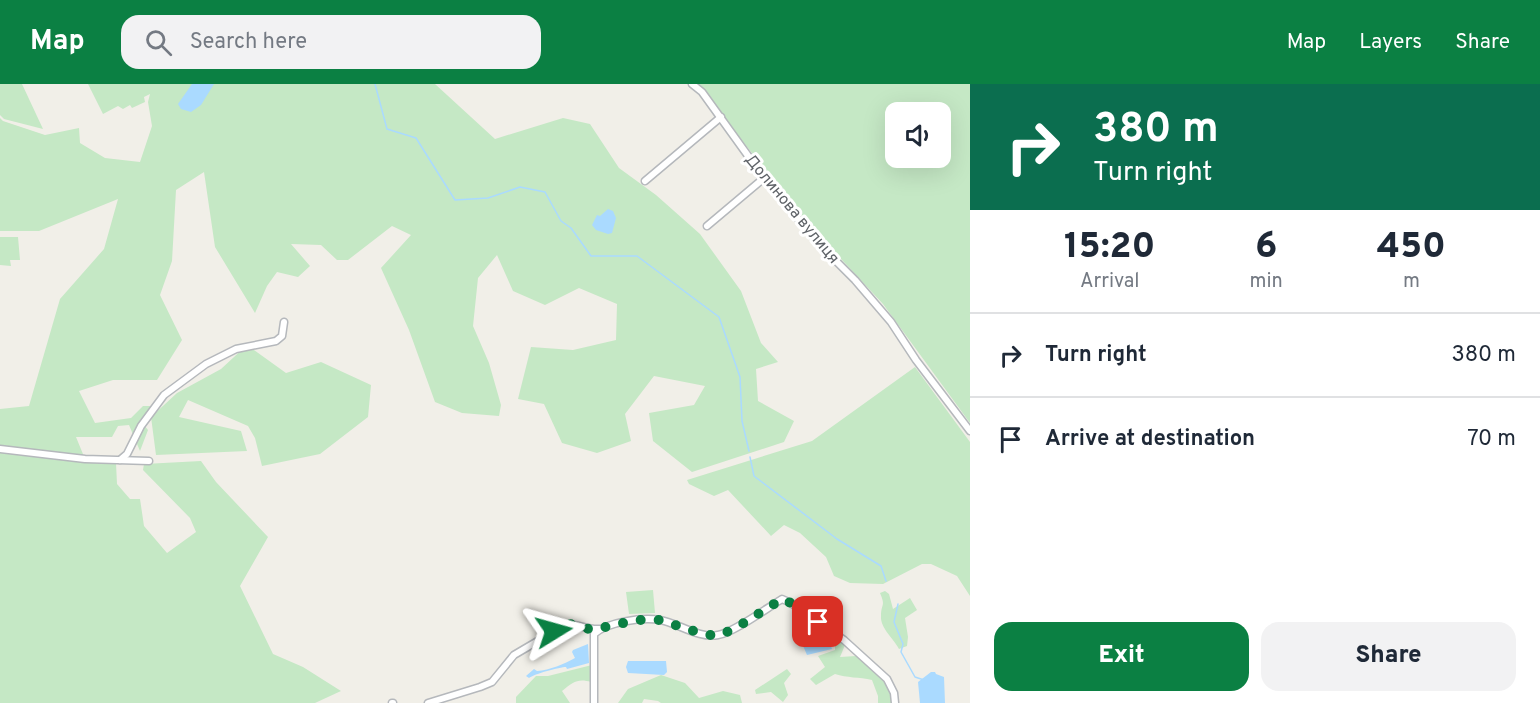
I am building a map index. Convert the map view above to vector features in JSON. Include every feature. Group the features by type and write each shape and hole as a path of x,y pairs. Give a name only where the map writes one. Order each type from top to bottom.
{"street":[{"name":"Долинова вулиця","path":"692,84 702,92 722,117 764,178 819,244 891,321 916,360 970,431"},
{"path":"645,181 722,117"},
{"path":"707,226 764,178"},
{"path":"120,460 127,454 141,426 164,395 206,364 236,349 276,341 282,336 284,322"},
{"path":"0,449 85,459 149,461"},
{"path":"428,703 492,682 514,655 565,625 571,624 592,630 629,621 660,620 703,634 717,636 734,629 782,599 844,640 887,679 894,693 895,703"},
{"path":"594,703 594,634 599,629"}],"green space":[{"path":"0,84 22,84 43,129 4,119 0,115"},
{"path":"88,84 435,84 495,139 563,118 590,124 619,168 656,195 700,234 741,291 761,343 778,362 756,369 758,401 794,421 784,442 692,472 653,441 649,413 694,405 705,386 654,376 625,414 631,441 597,453 562,443 544,404 518,399 531,347 573,350 616,340 617,304 579,288 545,305 513,291 497,255 478,278 473,326 489,363 501,405 499,416 462,413 435,402 409,330 381,268 411,235 392,226 348,260 337,260 321,245 291,244 310,266 298,277 277,272 267,286 255,313 215,247 204,172 176,190 172,261 160,295 182,340 157,380 113,380 79,391 95,423 131,418 143,406 152,406 140,420 148,430 140,451 129,425 118,426 112,437 76,437 85,459 116,463 117,484 130,499 140,499 144,526 167,553 196,532 190,518 143,470 144,464 201,461 216,482 268,537 240,586 273,654 303,667 341,691 315,703 0,703 0,409 29,406 60,299 104,249 118,199 39,231 0,231 0,118 45,135 79,128 80,143 105,158 140,162 152,126 148,102 150,94 144,97 145,102 132,108 130,105 123,109 118,106 103,114"},
{"path":"697,84 970,84 970,423 883,304 822,241"},
{"path":"0,237 18,237 20,260 10,260 11,266 0,265"},
{"path":"247,345 286,373 321,362 371,385 368,417 320,454 262,466 255,438 248,426 188,400 179,417 241,431 247,451 156,455 151,417 177,393 221,369"},
{"path":"915,367 970,442 970,596 957,576 931,564 922,564 883,584 850,583 834,576 826,557 800,533 784,525 771,536 728,490 714,496 689,484 687,480 812,441"},
{"path":"653,590 655,613 629,614 626,592"},
{"path":"885,591 889,594 893,609 910,598 917,610 905,618 907,646 899,649 881,620 883,603 880,593"},
{"path":"829,632 845,645 840,657 856,656 874,671 885,682 892,695 893,703 878,703 872,680 835,674 816,685 810,679 825,667 818,656 835,650 835,642"},
{"path":"592,665 591,682 583,680 576,682 562,691 570,703 516,703 516,697 536,676 548,676"},
{"path":"787,669 791,674 784,683 788,695 783,702 771,692 756,694 755,690"},
{"path":"661,675 685,683 699,698 723,691 740,695 742,703 661,703 644,699 642,703 618,703 628,689"}],"water":[{"path":"192,84 214,84 201,105 191,112 181,109 178,104"},
{"path":"608,209 613,211 616,218 612,233 608,234 596,230 592,225 597,215 600,216"},
{"path":"823,631 826,632 832,649 807,655 801,641"},
{"path":"588,644 589,663 567,669 566,667 553,669 529,678 526,676 534,669 537,671 547,669 575,658 573,650"},
{"path":"628,661 666,661 667,672 664,675 628,673 626,667"},
{"path":"931,672 944,677 945,703 920,703 918,682"}],"waterway":[{"path":"375,84 387,129 416,138 455,200 488,198 520,187 545,192 561,221 571,228 591,256 637,256 719,317 740,377 742,421 749,451"},
{"path":"750,457 754,476 837,539 881,566 886,581"},
{"path":"898,604 894,622 903,644 901,652 915,677 924,680"}],"route":[{"path":"554,631 571,624 592,630 622,622 660,620 703,634 717,636 734,629 782,599 818,622"}]}
